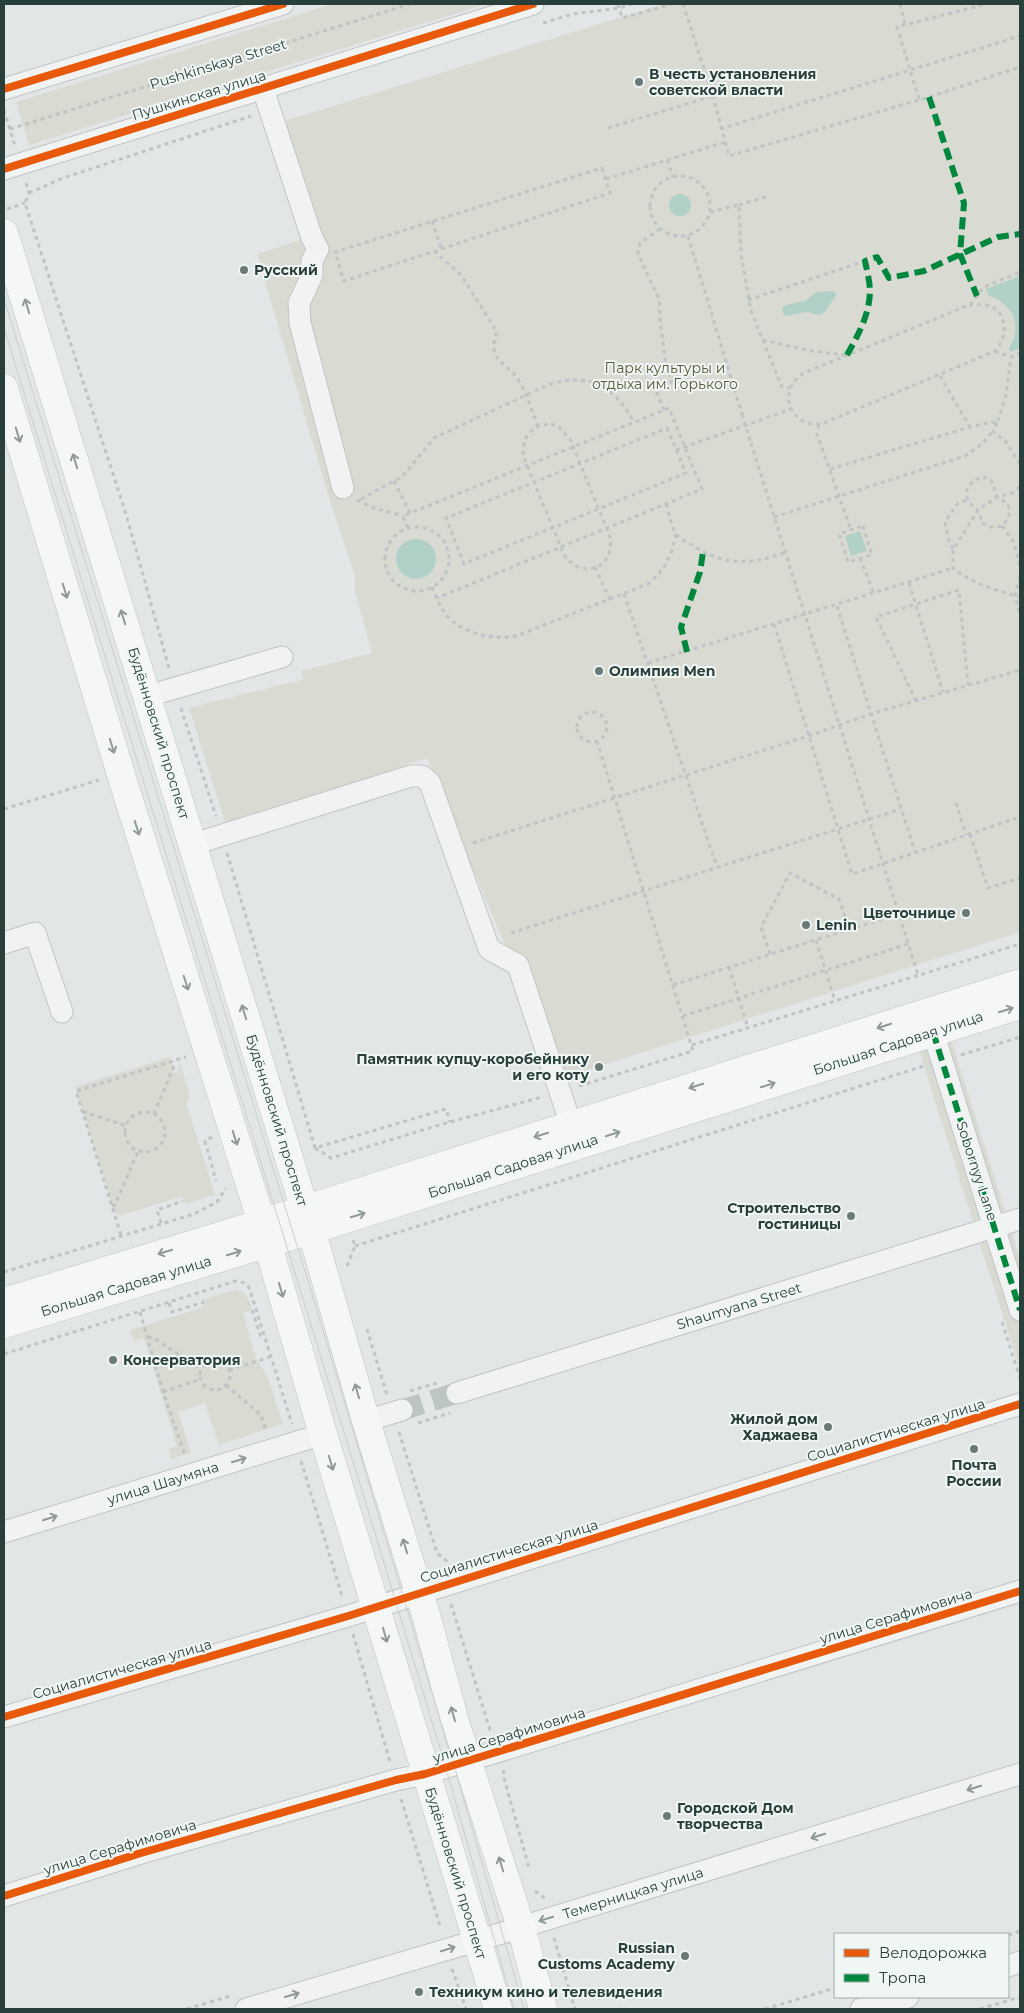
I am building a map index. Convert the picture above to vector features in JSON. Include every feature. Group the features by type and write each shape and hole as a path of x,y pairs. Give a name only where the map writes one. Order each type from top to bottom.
{"main road":[{"name":"Будённовский проспект","path":"4,233 194,844 308,1219 366,1421 419,1593 455,1722 521,1927 543,2009"},
{"name":"Будённовский проспект","path":"4,388 122,781 264,1233 322,1434 498,2009"},
{"name":"Большая Садовая улица","path":"308,1219 571,1125 1020,984"},
{"name":"Большая Садовая улица","path":"4,1324 308,1219 1020,1005"},
{"name":"Большая Садовая улица","path":"4,1302 264,1233"}],"street":[{"path":"4,89 283,4"},
{"name":"Пушкинская улица","path":"12,166 533,4"},
{"path":"263,89 312,238 318,249 312,261 312,275 299,303 300,323 350,494"},
{"path":"148,696 174,687 282,658"},
{"path":"194,844 411,776 422,776 430,783 489,949 518,965 571,1125"},
{"path":"4,943 35,933 62,1012"},
{"name":"Sobornyy Lane","path":"933,1032 932,1064 994,1226 1020,1310"},
{"name":"Shaumyana Street","path":"451,1395 1020,1219"},
{"name":"Социалистическая улица","path":"4,1717 348,1616 1020,1404"},
{"path":"366,1421 404,1410"},
{"name":"улица Шаумяна","path":"4,1532 322,1434"},
{"name":"улица Серафимовича","path":"4,1896 141,1853 396,1780 425,1774 1020,1591"},
{"name":"Темерницкая улица","path":"246,2009 447,1950 1020,1774"},
{"path":"861,2009 904,1998"}],"path":[{"path":"535,26 573,14 632,4"},
{"path":"619,6 622,18 672,4"},
{"path":"683,4 713,96 720,129 729,156 1020,67"},
{"path":"900,4 906,24"},
{"path":"919,99 897,27 986,4"},
{"path":"720,129 1020,36"},
{"path":"608,128 713,96"},
{"path":"270,109 63,178 29,193 25,203 126,514 174,687 221,834 315,1148 331,1158 439,1125"},
{"path":"4,110 10,130 12,166 29,193"},
{"path":"606,179 725,142"},
{"path":"668,160 673,176"},
{"path":"602,168 610,193 344,281 335,252 432,221 602,168"},
{"path":"673,176 683,176 693,178 707,192 710,212 706,223 698,231 688,236 678,237 660,229 650,214 650,204 652,195 664,180 673,176"},
{"path":"710,212 769,196"},
{"path":"4,210 25,203"},
{"path":"739,205 741,254 751,312 782,387 790,388"},
{"path":"432,221 441,248"},
{"path":"660,229 640,243 638,254 659,299 666,367 672,382 654,388 664,410"},
{"path":"688,236 784,553 918,975"},
{"path":"434,251 461,275 497,332 493,342 497,359 517,377 538,426"},
{"path":"748,300 866,261"},
{"path":"969,306 984,287 1020,272"},
{"path":"969,306 988,306 999,312 1004,321 1005,331 1003,340 995,351 940,376 819,425 804,421 791,409 790,388 795,379 804,373 969,306"},
{"path":"762,340 847,355"},
{"path":"995,351 1011,357 1020,353"},
{"path":"774,516 965,456 982,444 997,423 1006,395 1011,357"},
{"path":"940,376 970,427"},
{"path":"350,494 394,481 403,476 434,438 550,384 565,380 594,381 604,385 615,394 634,422"},
{"path":"350,494 374,508 403,516 669,408 702,490 437,598"},
{"path":"676,450 791,409"},
{"path":"830,469 970,427 993,422 997,423"},
{"path":"550,424 559,427 565,432 574,447 612,545 606,560 595,567 584,569 576,567 569,562 561,548 534,482 522,449 528,433 538,426 550,424"},
{"path":"819,425 817,434 851,530"},
{"path":"667,428 676,450 686,474 464,564 446,518 667,428"},
{"path":"993,431 1006,442 1020,464"},
{"path":"983,477 991,480 997,496 1005,500 1010,509 1008,518 1002,526 991,526 982,522 978,510 970,505 968,487 974,480 983,477"},
{"path":"394,481 410,513"},
{"path":"953,568 954,550 978,510 997,496 1012,493 1020,487"},
{"path":"954,550 948,538 945,522 958,502 968,500"},
{"path":"432,587 448,617 461,628 503,639 516,636 648,584 661,573 669,561 676,534 666,504"},
{"path":"403,516 408,528"},
{"path":"420,526 430,529 440,536 446,545 450,560 448,569 444,576 432,587 412,590 402,587 393,580 388,571 386,555 391,540 408,528 420,526"},
{"path":"863,526 872,555 848,562 839,534 851,530 863,526"},
{"path":"1002,526 1014,542 1020,568"},
{"path":"676,534 703,552 728,561 759,561 784,553"},
{"path":"446,545 455,541"},
{"path":"860,558 874,594"},
{"path":"595,567 610,600"},
{"path":"648,663 953,568"},
{"path":"953,568 961,575 1020,597"},
{"path":"1020,577 1015,595 1020,614"},
{"path":"909,583 917,603 943,692"},
{"path":"916,701 876,617 959,590 968,684"},
{"path":"624,594 717,867"},
{"path":"836,606 915,852"},
{"path":"774,624 852,874 1020,817"},
{"path":"479,842 871,714 1020,670"},
{"path":"589,712 599,714 606,721 607,730 605,735 597,741 584,740 578,732 578,722 584,714 589,712"},
{"path":"597,741 692,1045 1020,944"},
{"path":"4,809 106,778"},
{"path":"956,803 988,888 1020,878"},
{"path":"511,933 901,809"},
{"path":"770,954 761,927 790,873 839,899 849,929"},
{"path":"673,986 898,914"},
{"path":"816,940 835,1001"},
{"path":"683,1016 908,944"},
{"path":"729,967 748,1028"},
{"path":"349,1274 346,1265 355,1246 1020,1036"},
{"path":"121,1235 76,1091 188,1056"},
{"path":"154,1114 174,1066 172,1061"},
{"path":"926,1076 932,1064"},
{"path":"315,1148 446,1109 450,1122"},
{"path":"83,1113 85,1112 126,1126"},
{"path":"146,1112 154,1114 163,1123 165,1131 164,1140 159,1147 151,1152 138,1151 128,1143 125,1134 126,1126 130,1118 137,1113 146,1112"},
{"path":"212,1137 215,1145"},
{"path":"205,1141 216,1181"},
{"path":"112,1206 115,1204 138,1151"},
{"path":"4,1272 194,1214 217,1202 227,1186"},
{"path":"161,1223 157,1210 183,1200"},
{"path":"4,1354 236,1281 245,1283 250,1290 466,2009"},
{"path":"169,1303 172,1312 204,1302"},
{"path":"252,1310 261,1337 264,1337"},
{"path":"140,1312 163,1392 186,1458"},
{"path":"364,1322 404,1410 437,1553 448,1562 457,1560"},
{"path":"148,1338 152,1337 201,1369"},
{"path":"229,1370 270,1356"},
{"path":"216,1360 224,1363 229,1370 230,1378 226,1385 214,1390 206,1387 201,1379 201,1369 207,1362 216,1360"},
{"path":"163,1392 201,1379"},
{"path":"226,1385 261,1415 267,1433"},
{"path":"404,1410 451,1395"},
{"path":"404,1410 451,1395"},
{"path":"454,1600 451,1604 490,1730 496,1732"},
{"path":"506,1765 502,1774 530,1874"},
{"path":"533,1882 536,1892 546,1899"},
{"path":"765,2009 834,1988"},
{"path":"980,2009 1020,1997"}],"green space":[{"path":"333,4 487,4 29,145 16,102"},
{"name":"Парк культуры и отдыха им. Горького","path":"664,4 1020,4 1020,932 562,1078 434,778 428,759 409,763 395,775 226,825 189,708 304,679 301,671 372,653 355,591 355,576 330,501 257,254 317,234 281,122"},
{"path":"951,1039 1005,1211 973,1221 919,1050"},
{"path":"170,1057 176,1075 180,1063 190,1095 187,1105 215,1195 185,1204 182,1196 119,1216 118,1213 115,1214 75,1087"},
{"path":"1012,1233 1020,1260 1020,1369 980,1244"},
{"path":"237,1290 248,1297 252,1310 243,1313 256,1358 268,1378 283,1424 219,1445 205,1403 178,1412 191,1453 171,1459 168,1449 177,1446 144,1338 134,1341 130,1330 203,1307 201,1300"}],"shaded area":[{"path":"680,194 690,201 691,205 684,215 680,216 670,209 669,205 676,195"},
{"path":"1020,276 1020,348 1011,352 1009,348 1015,332 1013,316 1004,304 988,295 986,289"},
{"path":"833,291 837,294 824,313 818,315 808,312 784,316 782,308 786,305 805,301 816,292"},
{"path":"860,531 867,551 851,556 845,536"},
{"path":"416,539 430,545 436,559 430,573 416,579 402,573 396,559 402,545"}],"tunnel":[{"path":"402,1410 457,1393"}],"tram line":[{"path":"4,299 308,1281 454,1765 524,2009"},
{"path":"4,328 367,1507 446,1768 514,2009"}],"marked path":[{"path":"929,97 964,203 960,254 977,296"},
{"path":"847,355 868,309 870,284 865,261 877,257 889,278 924,271 998,237 1020,234"},
{"path":"687,652 681,627 700,572 703,552"},
{"path":"933,1032 1020,1310"}],"cycle path":[{"path":"4,89 283,4"},
{"path":"4,169 533,4"},
{"path":"4,1717 348,1616 1020,1404"},
{"path":"4,1896 141,1853 396,1780 425,1774 1020,1591"}],"place":[{"name":"В честь установления советской власти","path":"639,82"},
{"name":"Русский","path":"244,270"},
{"name":"Олимпия Men","path":"599,671"},
{"name":"Цветочнице","path":"966,913"},
{"name":"Lenin","path":"806,925"},
{"name":"Памятник купцу-коробейнику и его коту","path":"599,1067"},
{"name":"Строительство гостиницы","path":"851,1216"},
{"name":"Консерватория","path":"113,1360"},
{"name":"Жилой дом Хаджаева","path":"828,1427"},
{"name":"Почта России","path":"974,1449"},
{"name":"Городской Дом творчества","path":"667,1816"},
{"name":"Russian Customs Academy","path":"685,1956"},
{"name":"Техникум кино и телевидения","path":"419,1992"}]}
